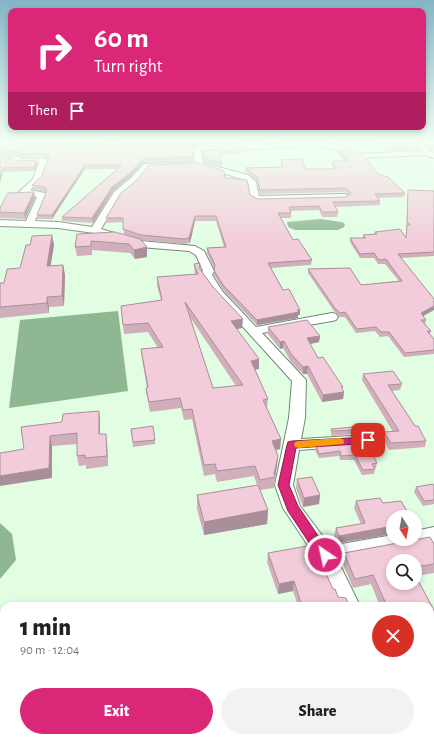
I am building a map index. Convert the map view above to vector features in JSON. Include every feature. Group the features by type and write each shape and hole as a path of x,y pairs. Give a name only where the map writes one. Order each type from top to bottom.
{"street":[{"path":"29,224 42,196 23,192 37,180 39,176"},
{"path":"95,230 118,194 138,176"},
{"path":"240,176 252,182 254,197 258,199 345,197"},
{"path":"0,223 58,225 95,230 140,244 191,248 200,254 209,271 206,275 218,293 299,380 298,418 284,485 292,508 325,555 348,602"},
{"path":"253,331 332,317"},
{"path":"292,445 368,440"},
{"path":"422,537 434,535"},
{"path":"325,555 386,544"}],"shaded area":[{"path":"321,219 342,222 345,224 344,227 338,230 295,230 288,227 287,222"},
{"path":"118,311 128,391 9,408 20,320"},
{"path":"0,523 12,534 16,560 0,579"}],"building":[{"path":"42,176 78,176 52,215 37,215 47,190 45,187 32,185"},
{"path":"110,176 127,176 112,187 92,218 62,217"},
{"path":"141,176 225,176 225,178 247,180 250,195 258,199 346,197 351,193 346,188 260,190 257,177 255,176 383,176 388,177 405,193 375,194 380,201 333,202 338,212 322,212 319,206 289,207 291,213 278,213 293,240 298,239 312,260 268,263 283,290 289,289 300,310 297,310 299,312 257,320 223,285 214,270 215,265 207,248 226,247 216,216 195,216 189,238 184,239 141,235 123,229 123,218 106,218 121,193"},
{"path":"408,190 434,191 434,252 398,254 434,299 434,306 421,313 426,320 421,320 431,331 427,331 434,339 434,350 405,353 389,332 381,332 376,327 357,329 345,312 340,313 334,307 308,269 350,268 361,285 402,281 386,259 379,260 374,253 360,254 350,238 366,238 363,235 377,234 375,232 400,229 406,238 407,225 410,225 407,222"},
{"path":"34,192 24,213 0,212 0,208 8,193"},
{"path":"115,232 140,239 147,247 134,250 129,244 91,241 91,246 75,247 77,234"},
{"path":"52,235 47,266 63,265 62,296 47,297 47,303 0,307 0,283 4,283 7,269 20,268 26,245 30,245 32,236"},
{"path":"200,263 199,268 213,287 243,319 231,321 259,359 251,361 268,399 263,400 281,439 272,441 278,456 274,474 275,477 260,480 255,466 217,471 215,464 204,465 192,409 183,410 180,398 149,402 146,388 148,387 141,349 163,347 148,323 123,325 121,306 162,300 157,277 198,274 194,264","holes":["185,302 243,385 213,388"]},
{"path":"307,320 320,336 307,338 318,358 323,357 343,387 341,387 344,392 323,395 308,366 303,367 291,354 284,341 280,342 268,327"},
{"path":"393,371 402,384 388,385 415,426 418,426 426,441 391,443 384,432 399,431 363,374"},
{"path":"99,411 99,434 106,434 107,456 85,458 85,455 77,456 77,433 50,436 49,468 0,476 0,453 24,449 21,427 62,422 63,414"},
{"path":"153,426 155,440 133,442 131,429"},
{"path":"353,427 354,430 332,431 331,429"},
{"path":"366,442 377,463 372,464 375,469 363,470 355,455 341,456 340,451 319,454 316,446"},
{"path":"312,477 320,495 304,498 297,479"},
{"path":"433,484 434,500 424,501 416,487"},
{"path":"258,485 268,510 204,522 197,495"},
{"path":"380,498 383,503 401,501 406,510 386,510 386,527 339,536 336,528 365,523 356,501"},
{"path":"430,537 434,544 434,564 422,566 422,554 386,554 386,590 422,590 422,588 430,602 385,602 373,575 355,579 344,553 386,545 422,546 422,538"},
{"path":"313,545 333,589 335,589 338,597 346,598 348,602 301,602 294,581 279,584 268,553"}],"slow traffic":[{"path":"299,444 339,442"}],"route":[{"path":"325,555 292,508 284,485 292,445 368,440"}]}
